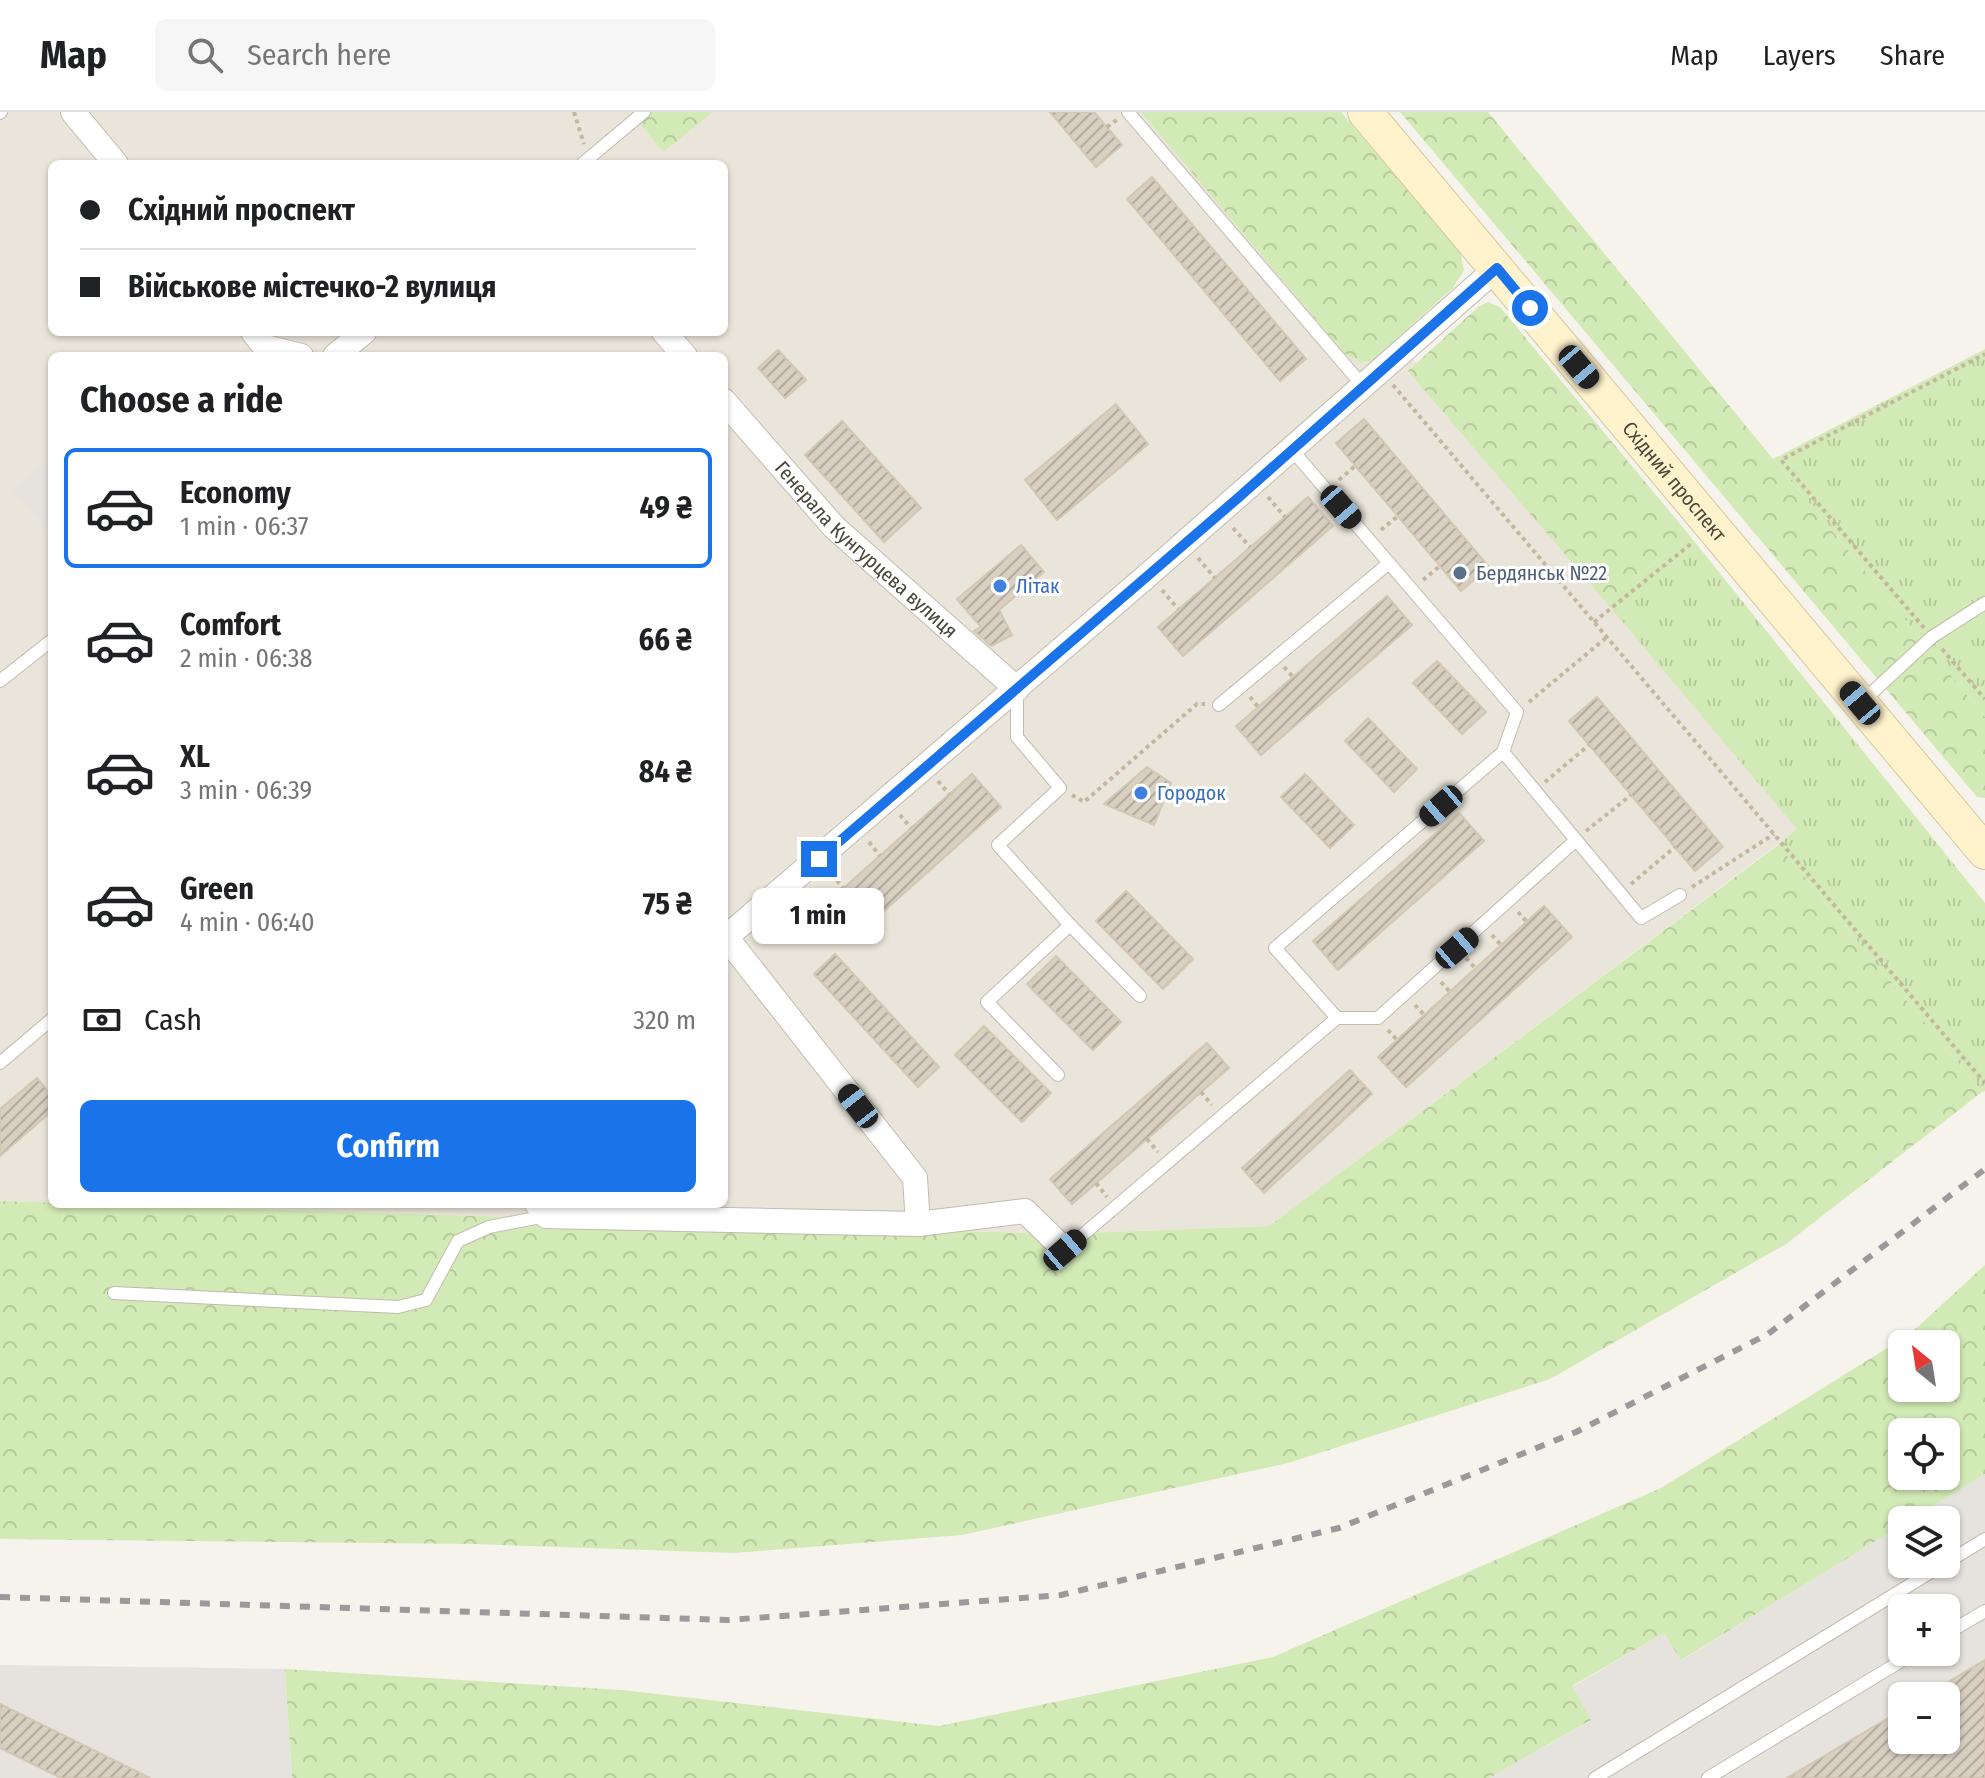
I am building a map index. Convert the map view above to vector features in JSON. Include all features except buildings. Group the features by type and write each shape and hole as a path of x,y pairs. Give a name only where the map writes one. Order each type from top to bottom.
{"main road":[{"name":"Східний проспект","path":"1365,112 1985,852"}],"street":[{"path":"73,112 113,160"},
{"path":"728,935 1017,689 1497,268"},
{"path":"256,336 265,347 285,352"},
{"path":"340,352 359,336"},
{"path":"668,336 682,352"},
{"name":"Генерала Кунгурцева вулиця","path":"728,406 834,527 1017,689"},
{"path":"728,942 915,1178 918,1224"},
{"path":"542,1210 918,1224 1025,1211 1065,1250"}],"lane":[{"path":"586,160 644,112"},
{"path":"1128,112 1372,379"},
{"path":"1292,450 1517,712 1503,752 1275,948 1337,1018"},
{"path":"1219,705 1389,563"},
{"path":"1860,703 1932,637 1985,603"},
{"path":"0,681 48,643"},
{"path":"1017,689 1017,737 1060,788 998,845 1140,996"},
{"path":"1503,752 1641,918 1680,895"},
{"path":"1065,1250 1337,1018 1378,1018 1576,840"},
{"path":"1058,1075 987,1002 1070,925"},
{"path":"0,1063 48,1022"},
{"path":"114,1293 398,1307 426,1300 458,1241 489,1227 542,1210"},
{"path":"1960,1554 1985,1539"},
{"path":"1595,1778 1921,1578"},
{"path":"1960,1626 1985,1611"},
{"path":"1708,1778 1893,1666"}],"path":[{"path":"574,112 585,160"},
{"path":"1985,354 1781,460 1985,699"},
{"path":"1372,379 1594,622 1984,1081"},
{"path":"1327,490 1355,466"},
{"path":"1255,482 1285,517"},
{"path":"1369,540 1398,516"},
{"path":"1594,622 1712,526"},
{"path":"1412,589 1440,566"},
{"path":"1517,712 1607,637"},
{"path":"1060,788 1084,802 1197,704 1219,705"},
{"path":"1535,790 1589,745"},
{"path":"1576,840 1631,795"},
{"path":"1680,895 1774,834"},
{"path":"1620,893 1675,847"}],"shaded area":[{"path":"0,112 1211,112 1798,829 1269,1226 1059,1234 225,1208 728,1208 728,352 48,352 48,1203 0,1201"},
{"path":"48,461 48,532 12,490"},
{"path":"1985,1474 1985,1778 1489,1778 1590,1721 1572,1687 1664,1633 1682,1660 1888,1534 1888,1578 1960,1578 1960,1506 1933,1506"},
{"path":"0,1665 285,1669 292,1778 0,1778"}],"green space":[{"path":"631,112 713,112 663,152"},
{"path":"1141,112 1341,112 1460,251 1464,270 1453,288 1372,361 1360,362 1344,353"},
{"path":"1400,112 1488,112 1985,717 1985,798 1977,797"},
{"path":"1488,302 1500,307 1690,536 1605,601 1408,371 1478,307"},
{"path":"1985,349 1985,717 1773,459"},
{"path":"1690,536 1985,903 1985,1091 1982,1092 1778,845 1797,829 1605,601"},
{"path":"1778,845 1982,1092 1786,1244 1550,1379 1288,1463 962,1535 734,1553 474,1544 0,1539 0,1201 48,1202 48,1208 225,1208 1059,1234 1269,1226"},
{"path":"1985,1265 1985,1474 1960,1489 1960,1418 1888,1418 1888,1490 1959,1490 1933,1506 1888,1506 1888,1534 1681,1660 1664,1633 1572,1686 1591,1720 1489,1778 292,1778 285,1669 622,1690 939,1726 1273,1657 1661,1488 1888,1348 1888,1402 1960,1402 1960,1330 1914,1330"}],"railway":[{"path":"0,1597 728,1620 1061,1595 1339,1528 1576,1432 1768,1334 1985,1169"}],"place":[{"name":"Бердянськ №22","path":"1460,573"},
{"name":"Літак","path":"1000,586"},
{"name":"Городок","path":"1141,793"}],"route":[{"path":"819,859 1238,498 1497,268 1530,308"}]}
